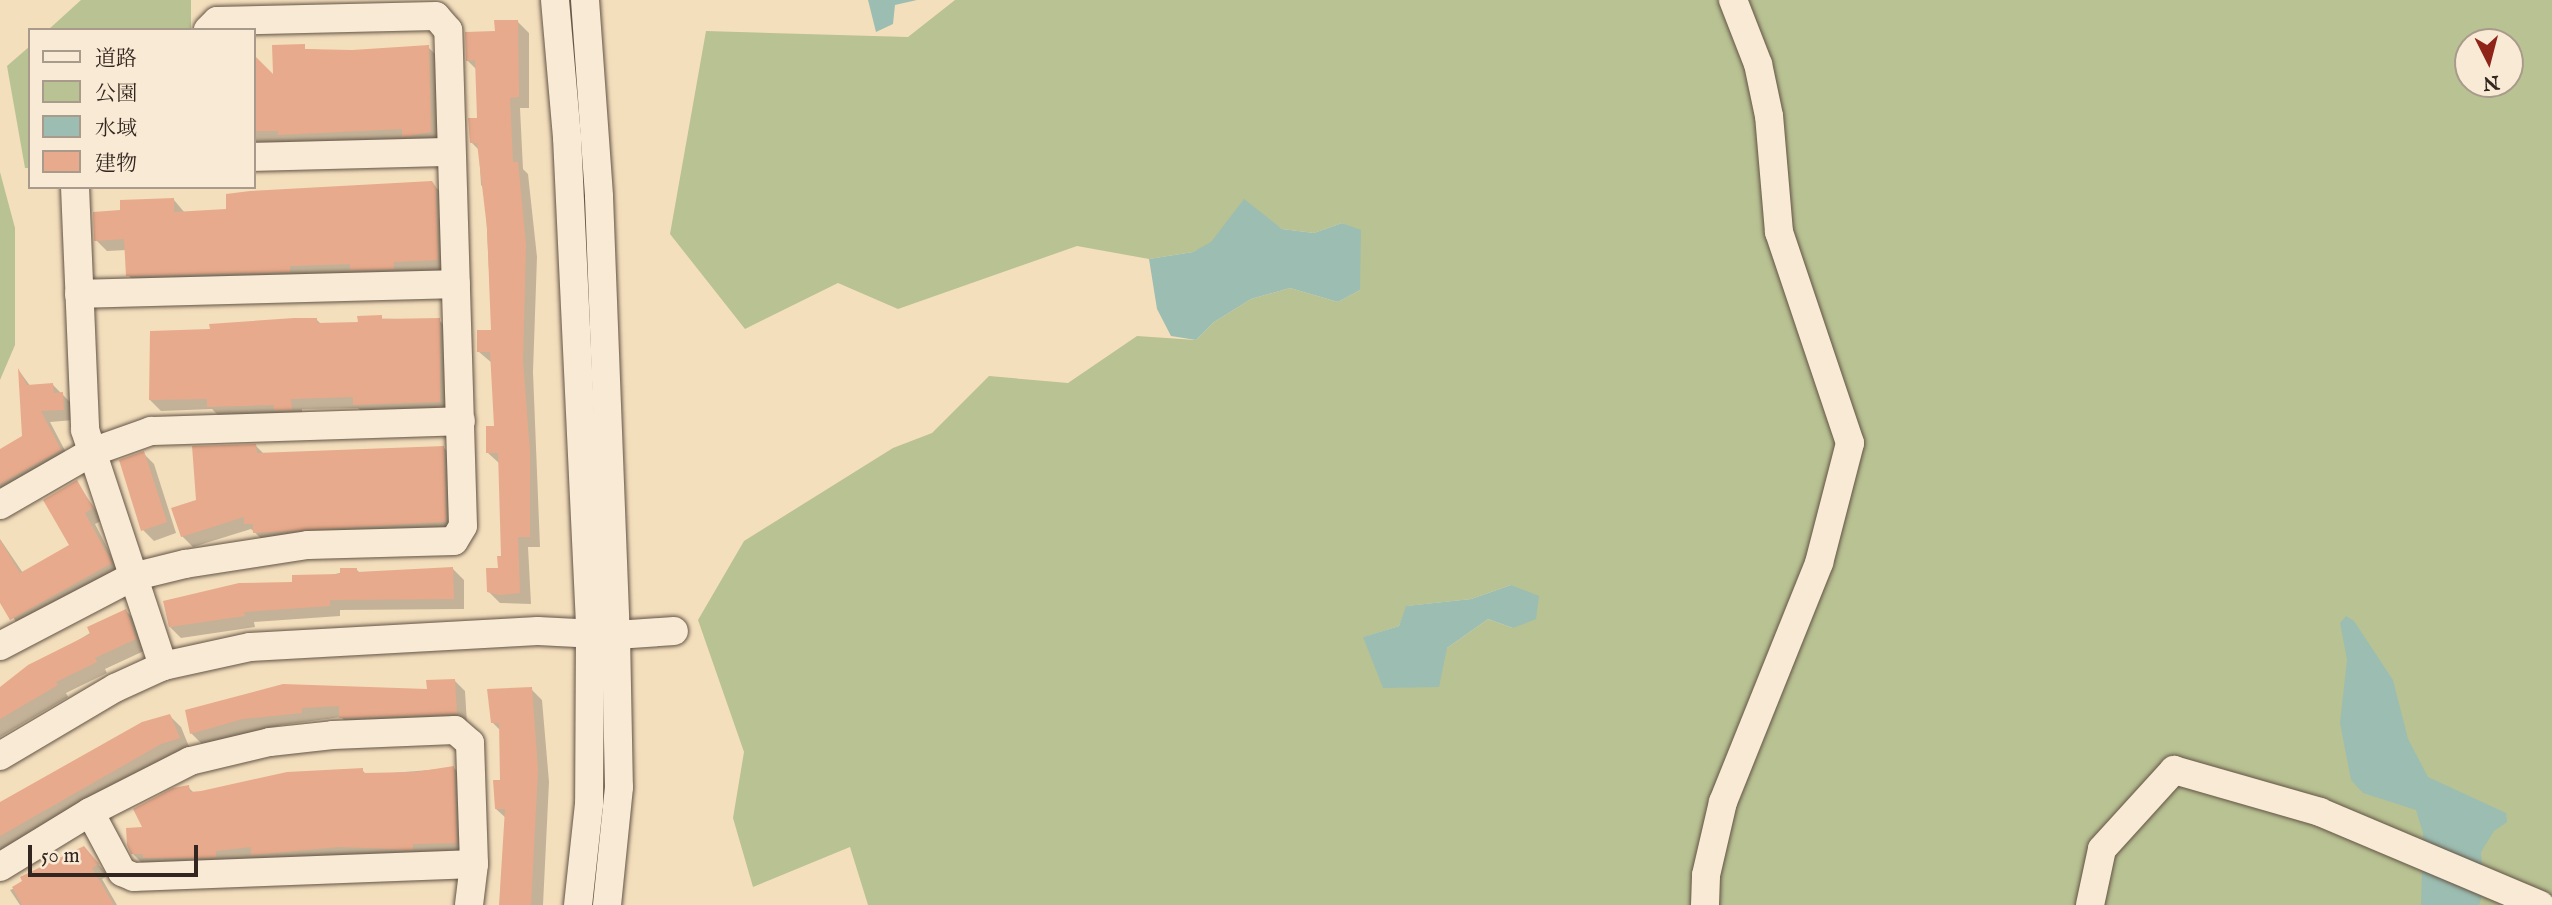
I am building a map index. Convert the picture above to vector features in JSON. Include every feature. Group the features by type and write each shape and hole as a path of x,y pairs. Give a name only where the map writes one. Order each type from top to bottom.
{"street":[{"path":"555,0 567,125 603,634 620,787 607,905"},
{"path":"578,905 603,634 599,197 585,0"},
{"path":"1705,905 1706,875 1723,803 1819,563 1850,443 1779,232 1769,116 1758,64 1733,0"},
{"path":"0,646 132,577 185,564 307,545 454,541 463,526 448,30 436,16 217,20 210,28"},
{"path":"256,157 452,152"},
{"path":"75,189 80,404 92,452 163,666"},
{"path":"79,294 456,284"},
{"path":"0,505 92,452 151,431 461,421"},
{"path":"0,756 115,688 163,666 250,647 538,631 603,634 674,631"},
{"path":"0,867 90,812 190,761 270,742 455,730 470,743 474,864 470,905"},
{"path":"2090,905 2102,849 2174,770 2320,813 2537,902"},
{"path":"90,812 122,872 134,877 474,864"}],"green space":[{"path":"81,0 191,0 191,28 50,28"},
{"path":"955,0 2552,0 2552,905 868,905 850,847 753,887 733,818 744,752 698,620 744,541 893,448 932,433 989,376 1068,383 1137,336 1196,340 1214,322 1251,299 1290,288 1338,302 1360,290 1360,231 1342,223 1314,233 1282,229 1267,219 1193,252 1149,259 1077,246 898,309 838,283 745,329 670,234 706,31 908,37","holes":["1511,585 1513,628 1488,619 1447,648 1364,637 1399,626 1407,606 1471,599"]},
{"path":"28,48 28,168 25,168 7,66"},
{"path":"0,172 15,228 15,345 0,380"}],"water":[{"path":"868,0 917,0 895,5 893,24 876,32"},
{"path":"1244,199 1282,229 1314,233 1342,223 1361,230 1360,290 1338,302 1290,288 1251,299 1214,322 1196,340 1171,336 1157,309 1149,259 1193,252 1211,242"},
{"path":"1511,585 1539,596 1536,619 1513,628 1488,619 1447,648 1439,687 1383,688 1363,637 1399,626 1406,606 1471,599"},
{"path":"2346,616 2354,621 2393,680 2408,739 2428,777 2506,813 2507,822 2494,831 2481,852 2484,891 2479,905 2421,905 2423,833 2416,810 2363,793 2351,780 2340,723 2347,660 2340,623"}],"building":[{"path":"494,20 518,20 519,97 510,98 513,162 518,162 526,245 523,360 530,453 530,537 518,537 520,593 499,595 487,592 486,568 498,568 497,556 501,556 498,453 486,453 486,426 494,426 490,352 477,352 477,330 491,330 487,228 477,143 470,143 468,118 477,118 475,60 466,61 465,32 495,31"},
{"path":"305,44 305,49 352,50 429,45 431,132 402,137 402,129 278,135 278,131 256,131 256,57 273,74 272,45"},
{"path":"432,181 436,187 438,260 394,262 394,269 350,270 350,264 290,266 290,272 126,276 124,239 94,241 93,212 120,210 120,200 174,198 174,212 226,209 226,194"},
{"path":"382,315 382,319 440,318 440,402 353,405 353,397 291,399 292,410 274,410 274,405 207,407 207,399 149,400 150,331 210,329 209,324 294,318 317,318 317,323 358,322 357,316"},
{"path":"18,368 27,385 53,383 54,393 63,392 64,410 41,411 61,450 0,484 0,449 22,436"},
{"path":"256,444 257,453 444,446 446,522 253,533 253,524 244,524 244,517 181,537 171,508 196,500 192,446"},
{"path":"144,451 167,522 141,531 119,460"},
{"path":"77,480 93,508 85,513 112,563 10,620 0,603 0,540 20,573 69,545 43,500"},
{"path":"453,567 454,599 330,600 330,606 244,612 245,616 169,627 163,601 239,583 292,582 292,575 340,574 340,568 357,568 357,572"},
{"path":"126,609 136,639 95,658 97,662 56,682 58,685 0,719 0,687 28,665 90,634 87,627"},
{"path":"455,679 457,714 339,718 339,706 302,708 302,713 243,719 190,734 185,710 283,684 427,689 426,680"},
{"path":"532,687 538,770 531,905 499,905 505,809 495,809 493,780 500,780 499,723 491,723 487,689"},
{"path":"170,714 180,738 161,744 0,836 0,802 142,722"},
{"path":"454,766 457,843 413,844 413,850 340,847 251,855 251,847 216,851 216,857 207,858 143,858 143,854 131,854 127,845 126,828 142,827 133,809 173,788 189,785 190,792 201,791 287,772 363,768 363,773 415,772"},
{"path":"84,846 99,864 92,868 114,905 22,905 12,887 22,881 20,877"}]}
